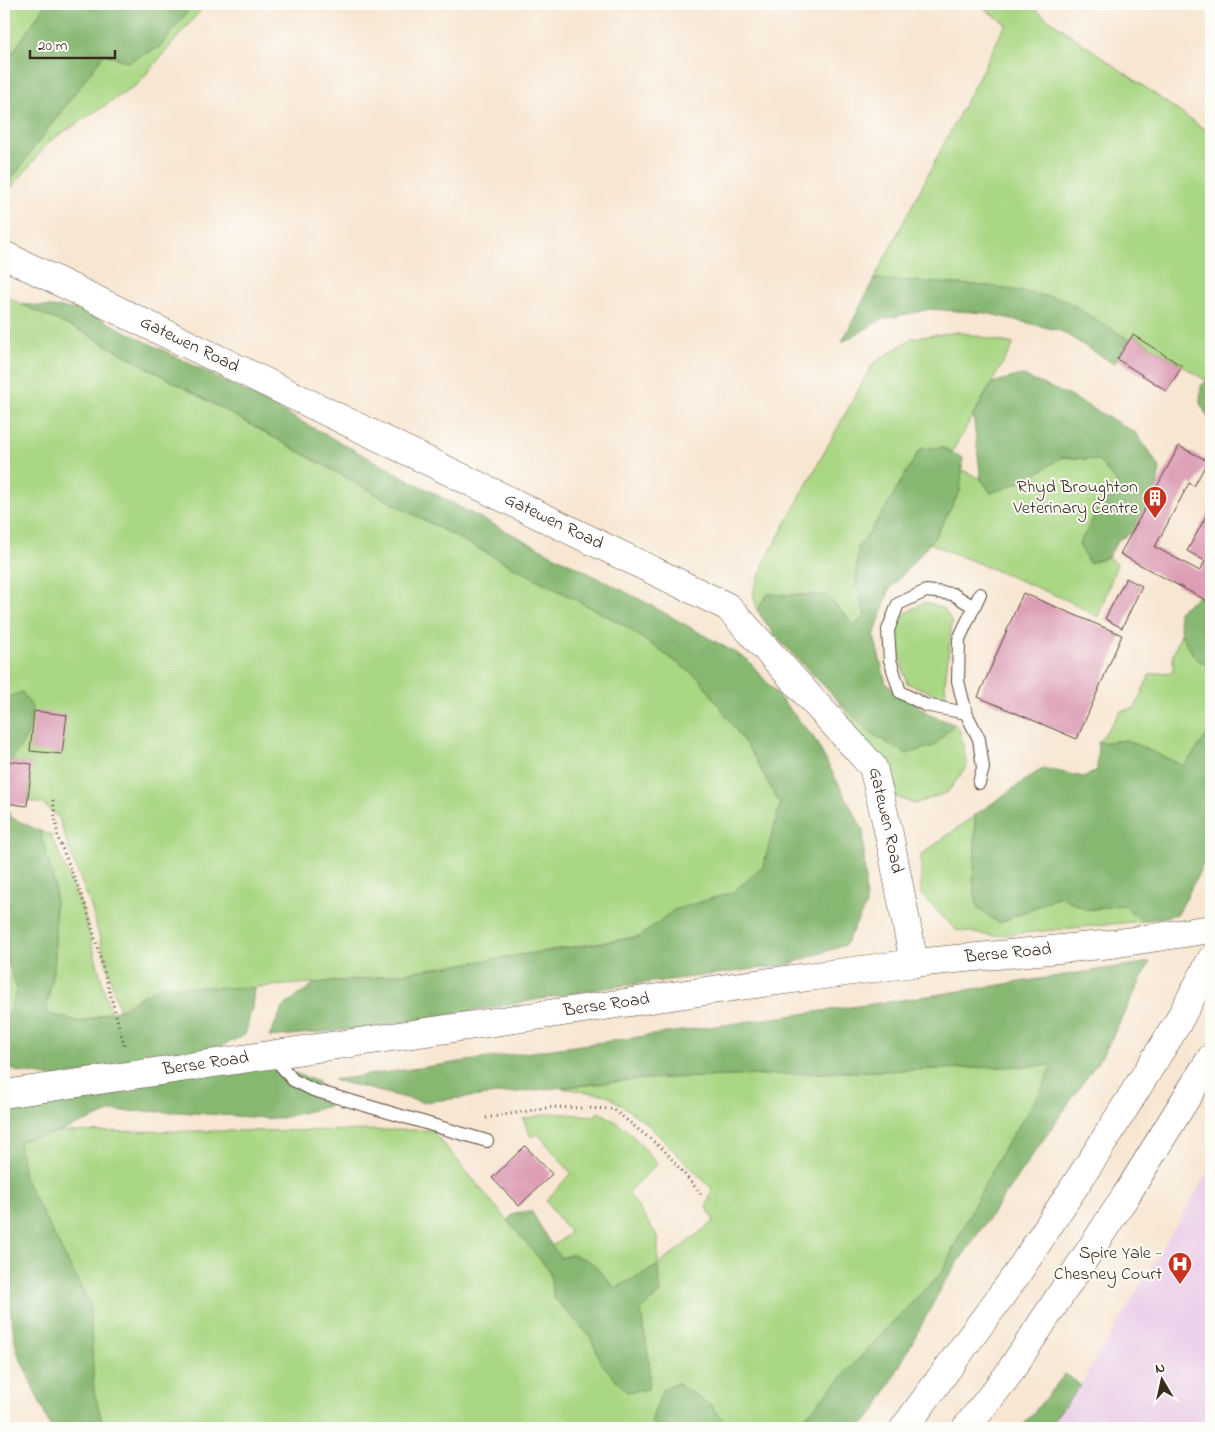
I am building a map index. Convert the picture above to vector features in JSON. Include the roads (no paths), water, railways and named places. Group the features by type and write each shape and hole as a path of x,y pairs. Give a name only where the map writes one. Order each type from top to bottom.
{"main road":[{"name":"Gatewen Road","path":"4,255 728,607 872,767 888,834 914,964"},
{"name":"Berse Road","path":"4,1094 733,987 914,964 1112,944 1211,929"},
{"path":"904,1428 1017,1274 1097,1152 1176,1024 1211,960"},
{"path":"966,1428 1007,1376 1125,1197 1211,1058"}],"lane":[{"path":"966,712 924,705 900,692 890,660 888,630 898,604 926,592 953,594 974,607"},
{"path":"979,783 983,768 979,739 966,712 958,681 959,639 980,594"},
{"path":"272,1055 293,1080 313,1090 487,1140"}],"place":[{"name":"Rhyd Broughton Veterinary Centre","path":"1155,519"},
{"name":"Spire Yale - Chesney Court","path":"1180,1285"}]}
